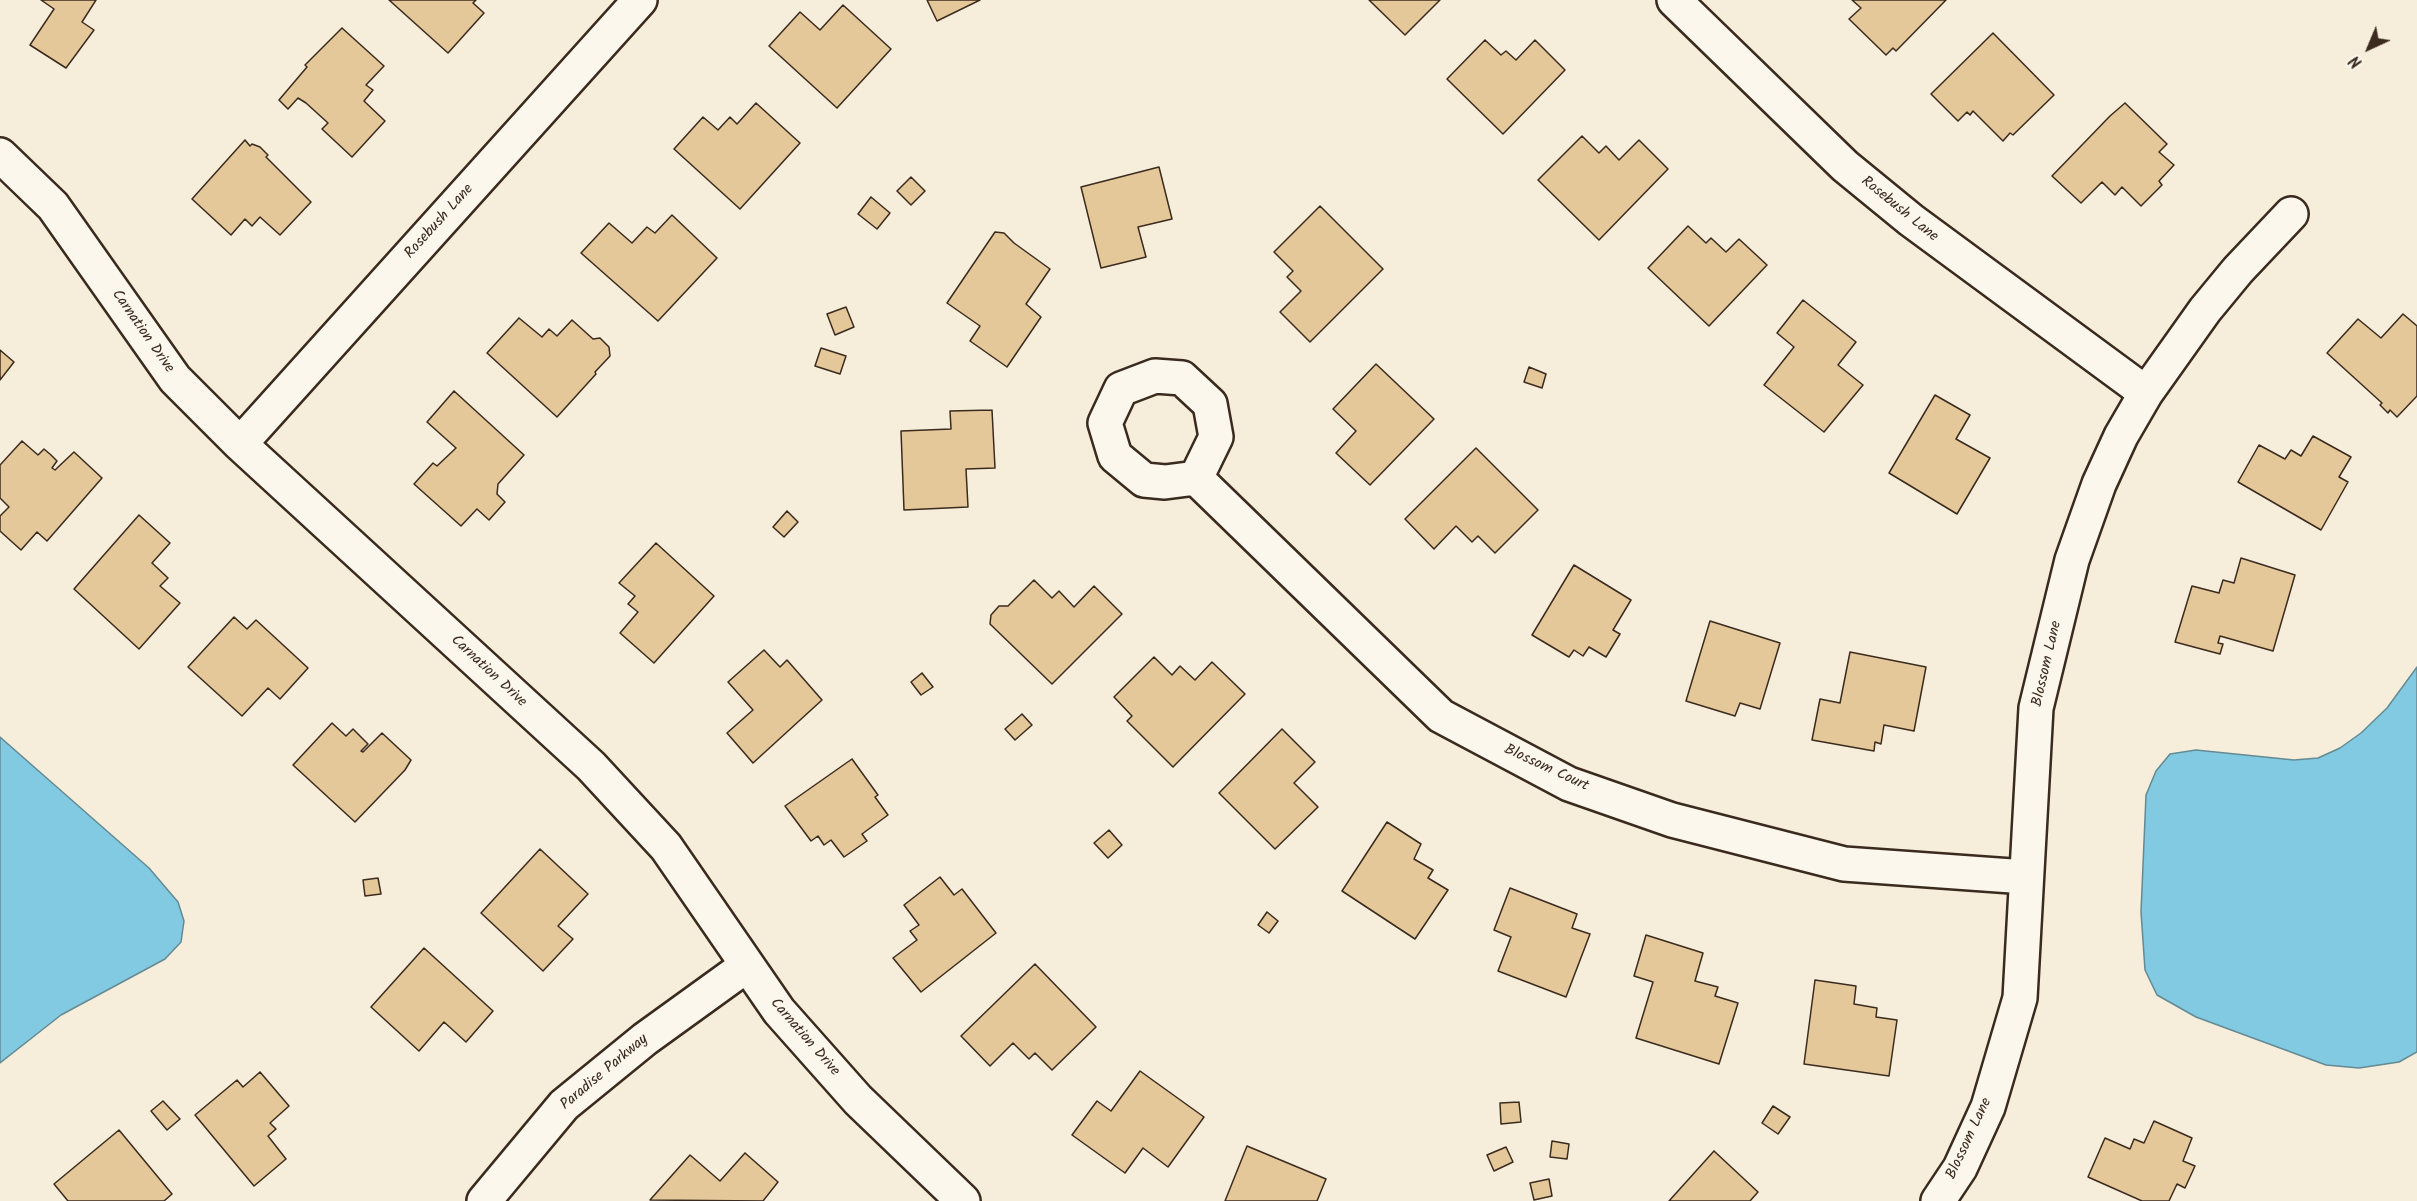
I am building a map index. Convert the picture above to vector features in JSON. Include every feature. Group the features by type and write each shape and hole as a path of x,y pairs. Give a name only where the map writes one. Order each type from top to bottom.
{"street":[{"name":"Rosebush Lane","path":"240,444 640,0"},
{"name":"Rosebush Lane","path":"1674,0 1845,166 1930,236 2146,393"},
{"name":"Carnation Drive","path":"0,155 53,206 175,380 240,444 591,766 666,847 779,1011 858,1100 963,1201"},
{"name":"Blossom Lane","path":"1938,1201 1960,1168 1988,1107 2019,998 2036,708 2072,560 2121,436 2146,393 2205,310 2238,270 2291,214"},
{"name":"Blossom Court","path":"1196,478 1441,716 1569,784 1672,820 1844,864 2026,877"},
{"name":"Paradise Parkway","path":"484,1201 564,1105 645,1039 746,966"}],"water":[{"path":"2417,667 2417,1052 2399,1062 2359,1068 2326,1065 2196,1017 2157,995 2145,970 2141,912 2146,795 2156,771 2170,754 2196,750 2294,760 2318,758 2340,748 2361,733 2387,708"},
{"path":"0,737 149,868 178,902 184,921 181,942 165,959 61,1015 0,1063"}],"building":[{"path":"41,0 96,0 82,22 94,30 66,68 30,45 54,9"},
{"path":"389,0 476,0 473,3 484,13 448,53"},
{"path":"927,0 980,0 937,21"},
{"path":"1369,0 1440,0 1405,35"},
{"path":"1852,0 1946,0 1896,51 1893,48 1886,55 1849,19 1861,8"},
{"path":"843,5 891,49 837,108 769,46 800,12 820,30"},
{"path":"342,28 384,66 366,85 373,90 364,101 385,121 352,157 322,129 328,123 306,103 298,98 288,109 279,100 307,67 305,65"},
{"path":"1993,33 2054,95 2013,135 2010,133 2003,141 1973,111 1970,115 1967,112 1958,121 1931,94"},
{"path":"1485,40 1501,55 1506,51 1516,60 1535,40 1565,70 1503,134 1447,79"},
{"path":"756,103 800,143 740,209 674,149 703,117 718,130 730,117 737,124"},
{"path":"2125,103 2167,144 2159,152 2174,165 2159,181 2162,185 2141,206 2122,187 2115,195 2102,182 2081,203 2052,176"},
{"path":"1582,136 1599,153 1606,146 1619,160 1639,140 1668,169 1599,240 1538,180"},
{"path":"245,140 250,146 252,144 260,147 268,155 266,157 311,202 280,235 260,217 252,226 245,219 231,235 192,199"},
{"path":"1159,167 1172,219 1138,227 1146,257 1101,268 1081,187"},
{"path":"911,177 925,191 911,205 897,191"},
{"path":"871,197 890,213 877,229 858,214"},
{"path":"1320,206 1383,269 1310,342 1280,312 1301,291 1287,277 1293,271 1274,252"},
{"path":"672,215 717,258 658,321 581,253 609,223 632,243 647,227 655,233"},
{"path":"1688,226 1706,243 1711,238 1726,252 1739,239 1767,265 1709,326 1648,268"},
{"path":"995,232 1004,233 1050,269 1026,304 1041,317 1007,367 970,341 980,326 947,303"},
{"path":"1803,300 1856,342 1838,365 1863,385 1824,432 1764,385 1794,347 1777,333"},
{"path":"846,307 854,327 835,335 827,314"},
{"path":"2403,314 2417,326 2417,396 2397,417 2390,410 2388,413 2380,405 2382,403 2327,353 2358,319 2381,338"},
{"path":"519,318 542,337 549,329 557,336 572,320 593,339 600,338 609,347 610,356 557,417 487,353"},
{"path":"821,348 846,356 840,374 815,366"},
{"path":"0,350 14,362 0,380"},
{"path":"1376,364 1434,419 1370,485 1336,453 1356,431 1333,409"},
{"path":"1529,367 1546,374 1542,388 1524,382"},
{"path":"454,391 524,455 498,484 497,494 505,502 489,520 477,509 461,526 414,484 433,463 437,466 456,448 427,422"},
{"path":"1935,395 1970,415 1956,439 1990,458 1957,514 1889,473"},
{"path":"992,410 995,468 966,469 968,507 904,510 901,431 951,429 950,411"},
{"path":"2313,436 2351,457 2339,477 2348,482 2321,530 2238,482 2259,445 2285,459 2291,450 2301,456"},
{"path":"22,441 38,455 44,449 51,455 57,461 52,468 55,470 74,452 102,478 47,541 37,532 21,550 0,531 0,516 9,507 0,498 0,465"},
{"path":"1476,448 1538,510 1495,553 1478,536 1472,542 1456,526 1434,549 1405,519"},
{"path":"787,511 798,522 784,537 773,527"},
{"path":"139,515 170,543 152,563 168,578 160,586 180,603 139,649 74,589"},
{"path":"656,543 714,596 654,663 620,633 638,612 628,604 635,596 619,583"},
{"path":"2241,558 2295,575 2273,651 2220,636 2218,643 2223,644 2220,654 2175,642 2192,586 2219,593 2223,580 2234,583"},
{"path":"1574,565 1631,600 1613,630 1620,634 1606,657 1589,647 1583,656 1574,650 1569,657 1532,635"},
{"path":"1034,580 1052,598 1059,591 1074,607 1094,586 1122,614 1052,684 990,624 991,615 999,606 1008,606"},
{"path":"234,617 247,629 256,620 308,668 280,699 268,688 242,716 188,667"},
{"path":"1710,621 1780,643 1760,709 1740,703 1735,716 1686,701"},
{"path":"764,650 780,667 787,660 822,700 753,763 727,733 753,710 728,682"},
{"path":"1850,652 1926,667 1914,731 1884,725 1881,744 1875,742 1874,751 1812,740 1820,699 1840,703"},
{"path":"1154,657 1172,675 1180,666 1195,680 1212,662 1245,694 1173,767 1127,721 1132,716 1114,697"},
{"path":"922,673 933,687 921,695 911,682"},
{"path":"1022,714 1032,725 1015,740 1005,729"},
{"path":"332,723 346,736 353,729 368,744 361,751 363,752 382,733 411,760 405,770 355,822 293,765"},
{"path":"1282,729 1315,762 1294,783 1318,807 1275,849 1219,793"},
{"path":"852,759 878,795 875,797 888,815 862,834 867,841 844,857 831,840 824,845 818,836 811,841 785,806"},
{"path":"1387,822 1421,844 1414,859 1433,870 1428,878 1448,890 1415,939 1342,891"},
{"path":"1109,830 1122,845 1108,858 1094,843"},
{"path":"540,849 588,894 558,926 573,939 543,971 481,913"},
{"path":"940,877 954,895 962,889 996,933 921,992 893,958 917,940 910,931 919,925 904,905"},
{"path":"378,878 381,894 365,896 363,880"},
{"path":"1510,888 1577,914 1572,928 1590,934 1566,997 1498,971 1511,937 1494,930"},
{"path":"1267,912 1278,921 1269,933 1258,925"},
{"path":"1646,935 1703,953 1695,981 1718,987 1715,996 1738,1003 1719,1064 1636,1038 1653,982 1634,976"},
{"path":"424,948 493,1011 466,1042 444,1022 419,1051 371,1007"},
{"path":"1035,964 1096,1027 1052,1070 1035,1053 1029,1059 1013,1043 990,1066 961,1036"},
{"path":"1815,980 1856,986 1854,1004 1877,1008 1876,1017 1897,1020 1889,1076 1804,1064"},
{"path":"1140,1071 1204,1117 1168,1167 1143,1148 1125,1173 1072,1135 1097,1101 1111,1111"},
{"path":"260,1072 289,1106 270,1123 276,1129 268,1136 286,1159 254,1186 195,1115 237,1080 243,1087"},
{"path":"163,1101 180,1119 167,1130 151,1111"},
{"path":"1519,1102 1521,1122 1501,1124 1500,1103"},
{"path":"1773,1106 1790,1117 1778,1134 1762,1123"},
{"path":"2154,1121 2192,1138 2183,1161 2195,1166 2185,1188 2177,1184 2169,1201 2142,1201 2088,1177 2105,1138 2130,1149 2134,1139 2144,1143"},
{"path":"119,1130 172,1194 164,1201 68,1201 54,1184"},
{"path":"1552,1141 1569,1144 1567,1159 1550,1157"},
{"path":"1247,1146 1326,1179 1317,1201 1225,1201"},
{"path":"1506,1147 1513,1162 1494,1171 1487,1155"},
{"path":"1714,1151 1758,1192 1750,1201 1669,1201"},
{"path":"745,1153 778,1182 763,1201 650,1200 690,1155 720,1181"},
{"path":"1549,1179 1552,1196 1534,1200 1530,1183"}]}
